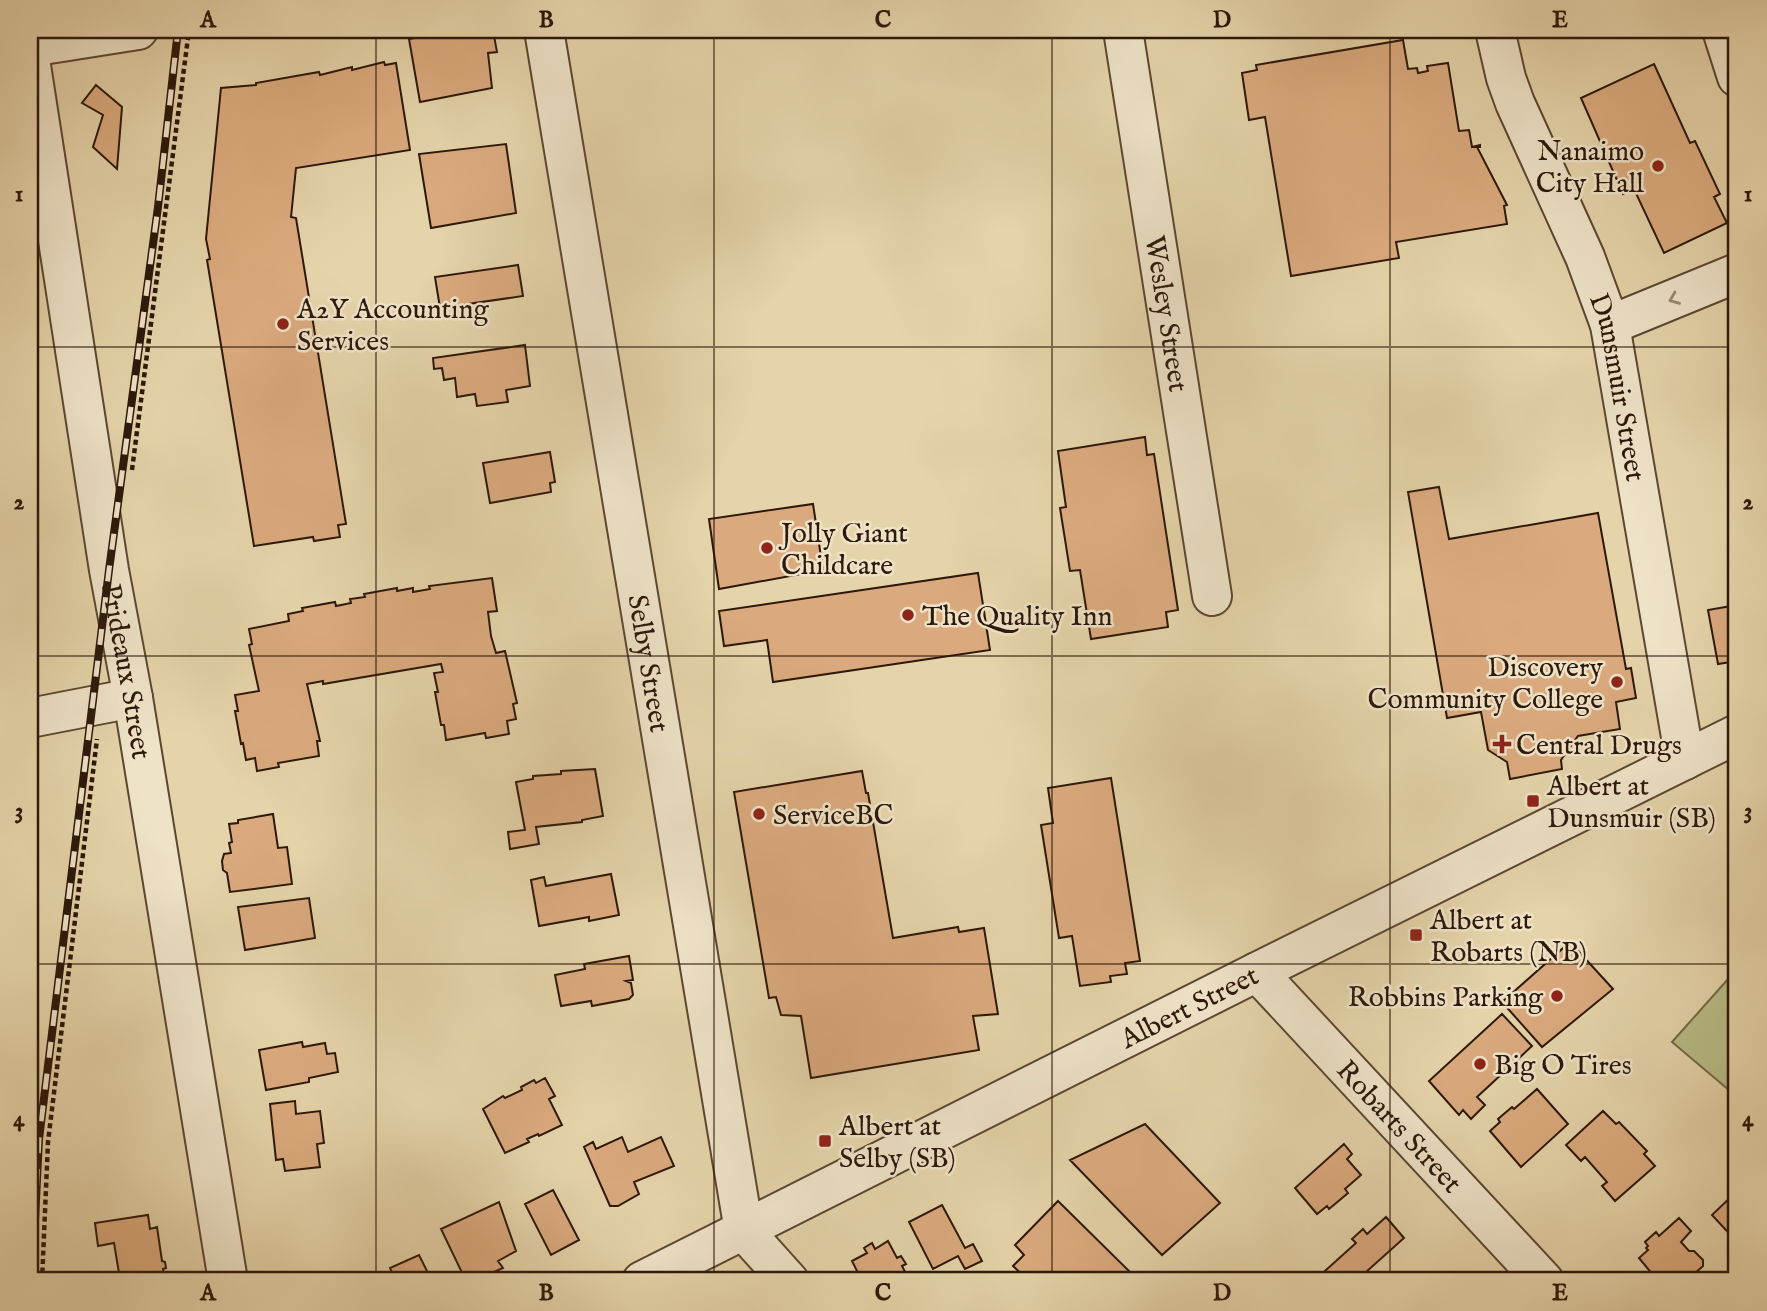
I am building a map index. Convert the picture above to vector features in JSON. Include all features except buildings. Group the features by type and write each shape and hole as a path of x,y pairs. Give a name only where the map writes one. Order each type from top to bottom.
{"street":[{"path":"30,47 138,30"},
{"name":"Selby Street","path":"544,30 744,1231"},
{"name":"Wesley Street","path":"1123,30 1212,596"},
{"name":"Dunsmuir Street","path":"1495,30 1506,78 1585,257 1610,325 1685,760"},
{"path":"1722,30 1737,77"},
{"name":"Prideaux Street","path":"30,59 109,570 133,698 228,1281"},
{"path":"1610,325 1737,273"},
{"path":"30,718 133,698"},
{"name":"Albert Street","path":"642,1281 1737,734"},
{"name":"Robarts Street","path":"1257,972 1544,1281"},
{"path":"744,1231 789,1281"}],"path":[{"path":"42,1281 48,1142 75,912"}],"green space":[{"path":"1737,969 1737,1086 1730,1091 1672,1042"}],"railway":[{"path":"32,1281 39,1139 109,570 158,207 178,30"}],"place":[{"name":"Nanaimo City Hall","path":"1658,166"},
{"name":"A2Y Accounting Services","path":"283,324"},
{"name":"Jolly Giant Childcare","path":"767,548"},
{"name":"The Quality Inn","path":"908,615"},
{"name":"Discovery Community College","path":"1617,682"},
{"name":"Central Drugs","path":"1502,744"},
{"name":"Albert at Dunsmuir (SB)","path":"1533,801"},
{"name":"ServiceBC","path":"759,814"},
{"name":"Albert at Robarts (NB)","path":"1416,935"},
{"name":"Robbins Parking","path":"1557,996"},
{"name":"Big O Tires","path":"1480,1064"},
{"name":"Albert at Selby (SB)","path":"825,1141"}]}
